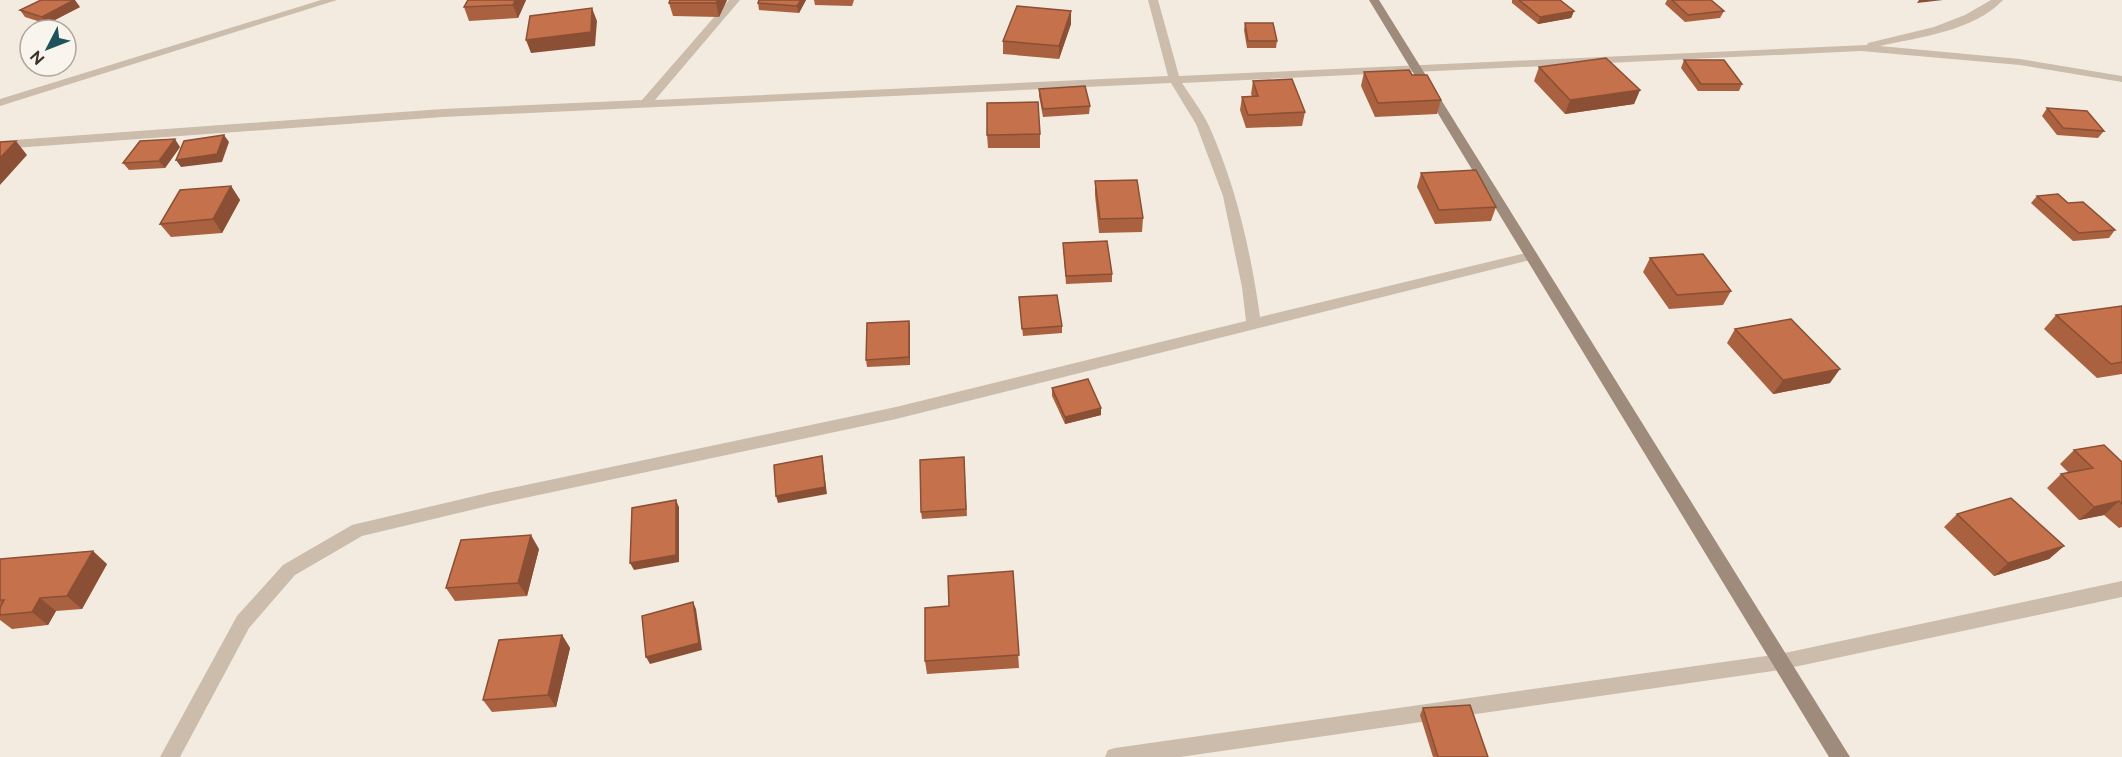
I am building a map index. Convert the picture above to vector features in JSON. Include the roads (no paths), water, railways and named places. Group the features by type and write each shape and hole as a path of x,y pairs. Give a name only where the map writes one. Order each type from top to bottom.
{"street":[{"path":"0,103 332,0"},
{"path":"645,104 735,0"},
{"path":"1153,0 1174,79 1202,124 1229,196 1249,287 1254,324"},
{"path":"1374,0 1840,757"},
{"path":"1861,48 1945,27 1977,16 1998,0"},
{"path":"0,145 419,115 1861,48 2020,62 2120,81"},
{"path":"170,757 243,622 289,570 358,530 895,413 1338,301 1530,256"},
{"path":"1115,757 1780,662 2122,589"}]}
